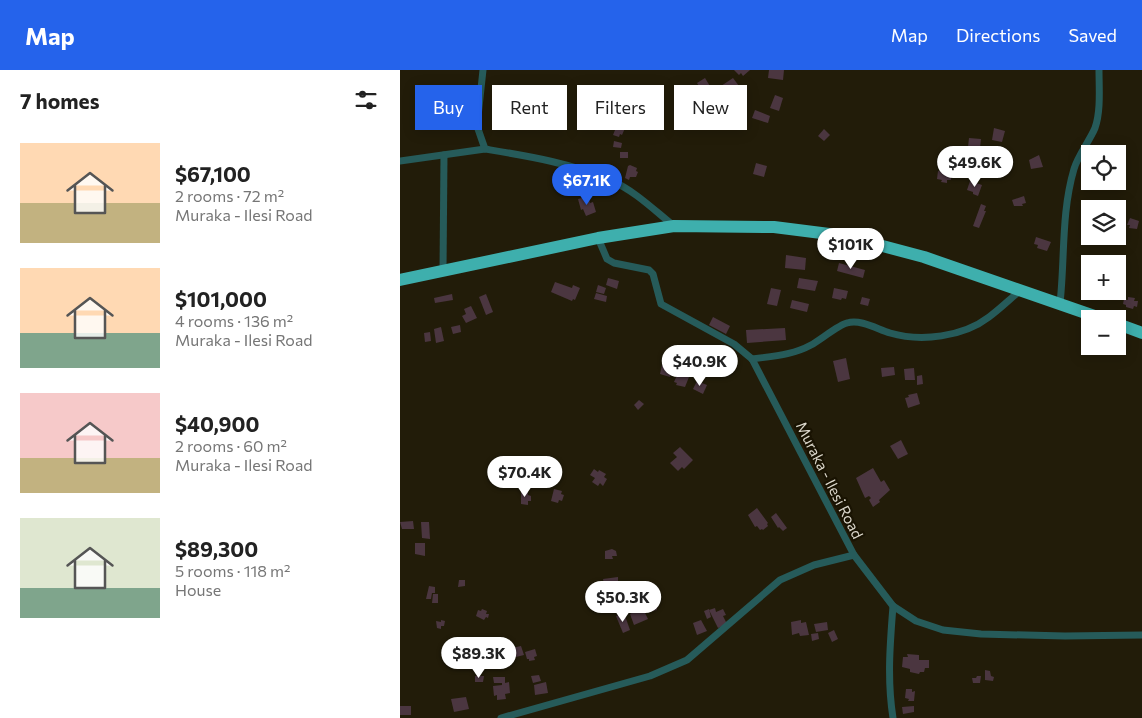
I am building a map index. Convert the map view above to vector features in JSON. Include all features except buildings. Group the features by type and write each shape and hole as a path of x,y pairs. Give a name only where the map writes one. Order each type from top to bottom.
{"highway":[{"path":"400,280 598,238 674,226 774,226 845,236 924,257 1081,311"},
{"path":"1126,327 1142,333"}],"street":[{"path":"483,70 477,126 485,149"},
{"path":"1060,304 1064,225 1074,168 1098,119 1099,70"},
{"path":"400,161 485,149 570,166 612,181 636,195 674,226"},
{"path":"443,271 444,155"},
{"name":"Muraka - Ilesi Road","path":"598,238 607,259 614,263 649,270 653,274 660,304 734,344 752,359 854,555 894,606 916,620 942,630 981,634 1142,636"},
{"path":"752,359 793,353 810,345 844,323 856,321 906,337 952,334 972,327 988,318 1021,290"},
{"path":"501,718 650,676 687,660 780,580 814,565 854,555"},
{"path":"893,718 889,675 889,646 894,606"}]}
